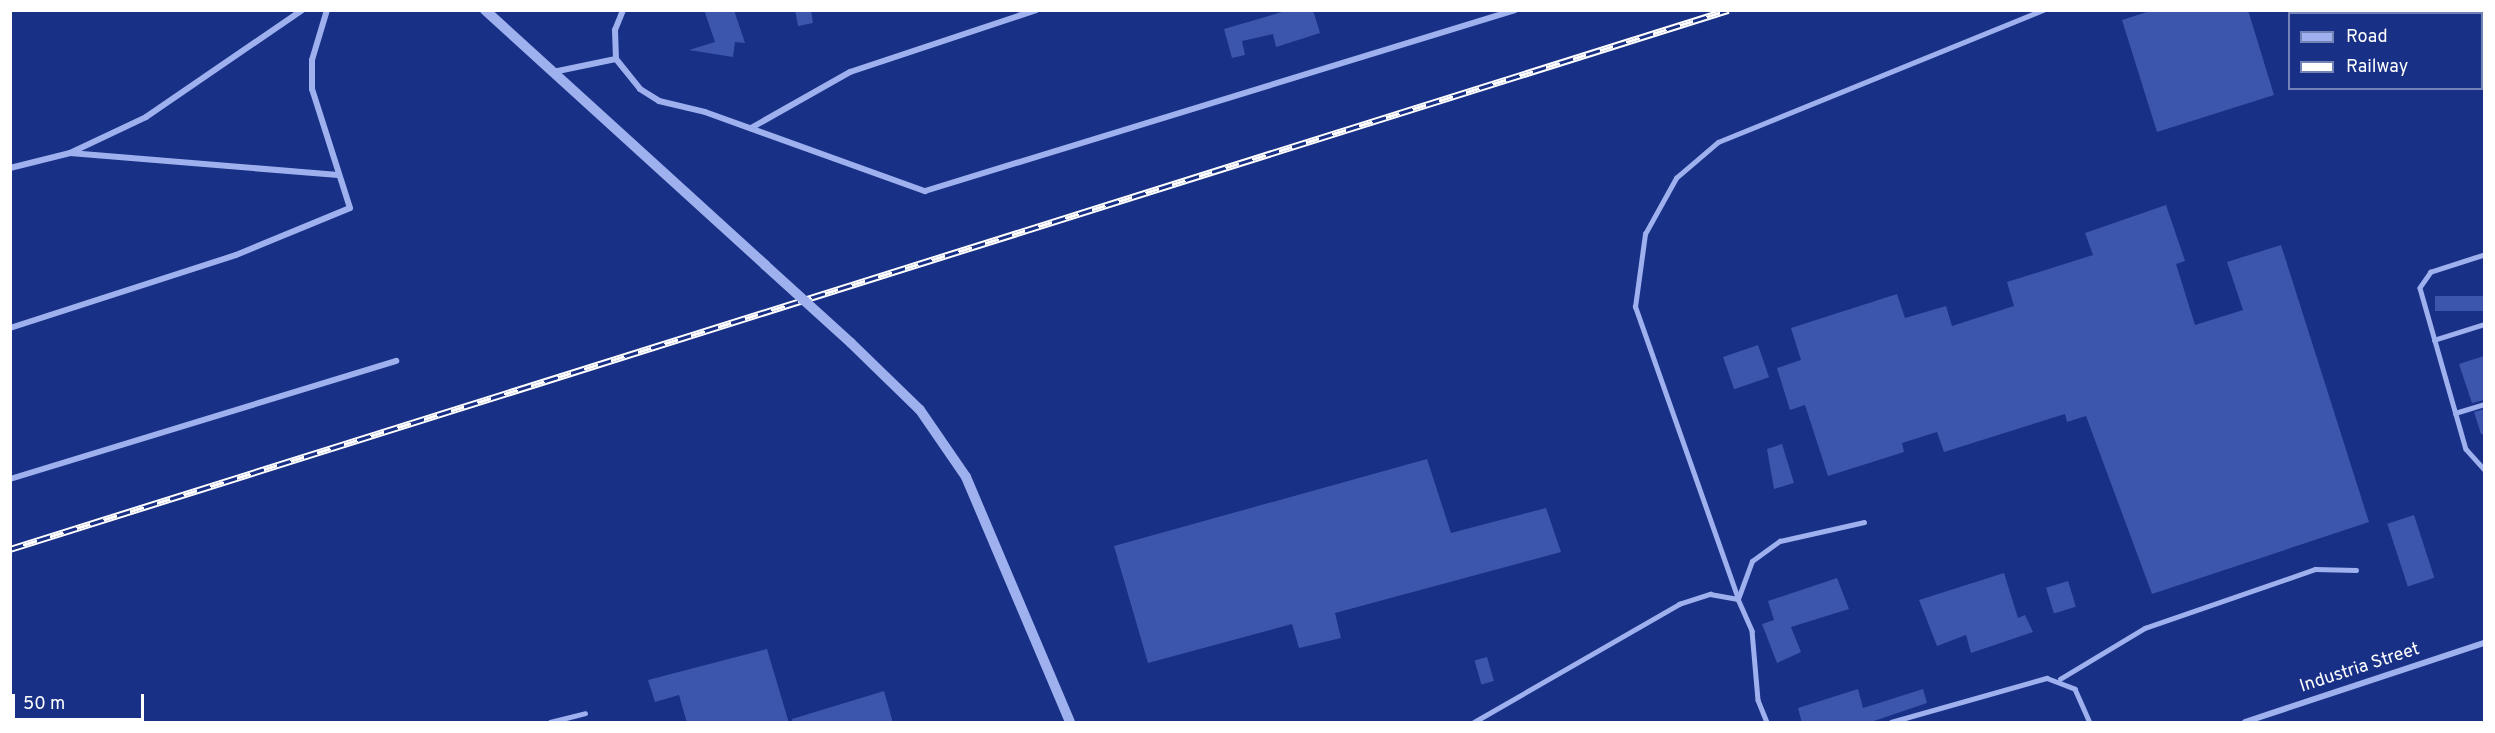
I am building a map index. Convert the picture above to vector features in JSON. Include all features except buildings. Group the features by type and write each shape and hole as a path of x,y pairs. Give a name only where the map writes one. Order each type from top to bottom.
{"street":[{"path":"10,168 70,153 193,90 302,10"},
{"path":"10,328 236,255 351,208 338,175 312,89 312,60 327,10"},
{"path":"485,10 851,343 920,410 966,477 1070,723"},
{"path":"624,10 615,30 616,59 640,89 659,100 751,128 926,191 1515,10"},
{"path":"751,128 850,72 1036,10"},
{"path":"553,72 616,59"},
{"path":"70,153 338,175"},
{"path":"10,479 396,361"},
{"name":"Industria Street","path":"2248,722 2484,643"}],"lane":[{"path":"1767,723 1758,700 1752,631 1738,599 1635,307 1645,234 1676,178 1718,142 2043,10"},
{"path":"2484,255 2440,268 2421,281 2434,340 2455,413 2471,460 2484,469"},
{"path":"2434,340 2484,324"},
{"path":"2455,413 2484,404"},
{"path":"1738,599 1752,561 1780,541 1864,522"},
{"path":"2060,680 2145,628 2315,569 2356,570"},
{"path":"1474,723 1679,604 1710,594 1738,599"},
{"path":"1891,723 2047,678 2060,680 2081,696 2090,723"},
{"path":"550,723 585,713"}],"railway":[{"path":"10,549 1728,10"}]}
